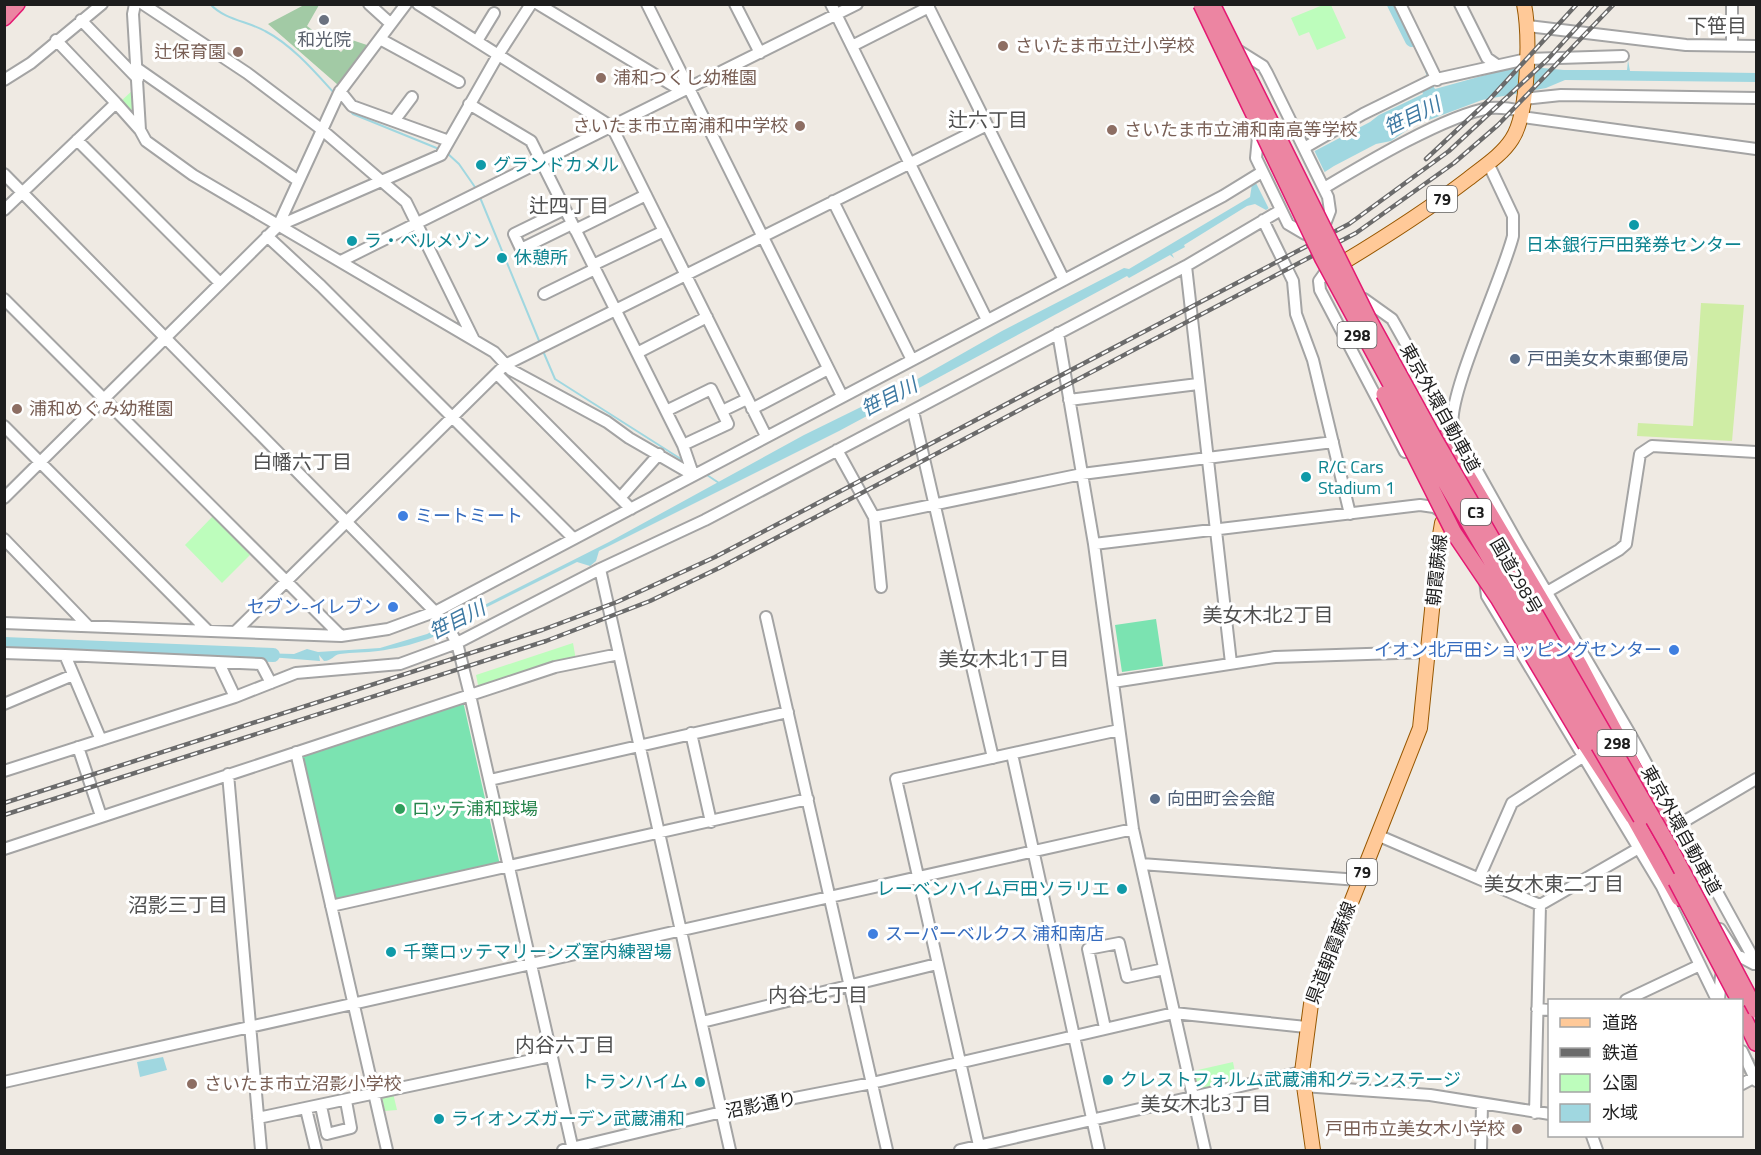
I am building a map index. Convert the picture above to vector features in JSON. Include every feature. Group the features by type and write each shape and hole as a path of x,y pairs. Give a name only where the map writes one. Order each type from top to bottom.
{"highway":[{"path":"4,18 17,4"},
{"name":"国道298号","path":"1194,4 1258,137 1267,171 1283,205 1305,234 1323,266 1450,510 1482,557 1634,817 1721,976 1736,999"},
{"name":"東京外環自動車道","path":"1201,4 1323,266 1426,451 1661,854 1736,999"},
{"name":"東京外環自動車道","path":"1212,4 1368,318 1505,563 1642,798 1750,1011 1756,1039"},
{"name":"国道298号","path":"1217,4 1239,51 1301,153 1318,187 1325,224 1364,299 1468,490 1675,846 1756,1001"},
{"path":"1323,266 1454,533 1498,598 1585,751 1634,817"},
{"path":"1368,318 1445,438 1579,664 1675,846"}],"main road":[{"name":"79","path":"1323,266 1344,262 1400,229 1488,164 1512,139 1523,105 1527,61 1528,26 1524,4"},
{"name":"朝霞蕨線","path":"1427,655 1439,541 1450,510 1468,490"},
{"name":"県道朝霞蕨線","path":"1313,1150 1303,1079 1306,1027 1316,985 1419,728 1427,655"}],"street":[{"path":"4,80 31,63 56,39 102,4"},
{"path":"135,4 133,14 140,130"},
{"path":"143,4 247,73 321,129 406,202 474,341"},
{"path":"369,4 391,24"},
{"path":"278,226 340,90 406,4"},
{"path":"418,4 612,127 766,436"},
{"path":"4,498 278,226 441,155 498,55 531,4"},
{"path":"538,4 685,90"},
{"path":"647,4 685,90 842,396"},
{"path":"735,4 760,53"},
{"path":"831,4 987,320"},
{"path":"341,261 542,163 857,4"},
{"path":"1400,4 1437,80"},
{"path":"1460,4 1487,58 1497,65"},
{"path":"1732,4 1732,46"},
{"path":"852,45 928,6 1064,280"},
{"path":"477,41 494,13"},
{"path":"81,20 138,74 297,180"},
{"path":"1528,26 1686,45 1756,46"},
{"path":"56,39 140,130 146,141 185,169 494,352 506,365 693,475"},
{"path":"380,39 459,82"},
{"path":"1301,153 1363,114 1437,80 1497,65 1527,61 1623,56"},
{"path":"340,90 352,106 449,141"},
{"path":"1318,187 1444,124 1471,113 1492,108 1523,105 1561,95 1756,98"},
{"path":"394,121 412,97"},
{"path":"4,210 116,104"},
{"path":"469,104 531,141 683,445 693,475"},
{"path":"1523,105 1756,149"},
{"path":"236,632 506,365 987,125"},
{"path":"77,140 220,283"},
{"path":"1453,429 1451,419 1458,391 1513,236 1513,216 1488,164"},
{"path":"4,623 341,636 388,630 439,613 573,538 632,510 766,436 1267,171"},
{"path":"4,174 439,613 455,640 471,695 570,1150"},
{"path":"565,208 514,234 521,249 646,195"},
{"path":"833,201 912,360"},
{"path":"4,771 235,697 307,671 360,669 400,664 455,640 704,520 913,411 1186,266 1263,220 1283,205"},
{"path":"1263,220 1293,281 1296,314 1313,360 1350,514"},
{"path":"544,294 664,231"},
{"path":"267,236 321,286 573,538"},
{"path":"1186,266 1231,663"},
{"path":"1094,544 1350,514 1421,503 1427,495 1426,489 1320,290 1319,281 1323,266"},
{"path":"4,299 341,636"},
{"path":"1364,299 1392,319 1453,429 1629,732 1678,825 1750,952 1754,965"},
{"path":"637,353 707,317"},
{"path":"1058,333 1094,544 1132,829 1204,1150"},
{"path":"722,411 750,404 828,369"},
{"path":"497,374 632,510"},
{"path":"1069,400 1198,384"},
{"path":"666,411 711,389 728,424 683,445"},
{"path":"1435,397 1454,396 1458,391"},
{"path":"913,411 993,758"},
{"path":"4,426 207,630"},
{"path":"873,518 1082,474 1333,442"},
{"path":"1547,592 1626,544 1640,454 1643,449 1652,446 1756,452"},
{"path":"837,450 873,518 881,587"},
{"path":"620,498 659,454"},
{"path":"1409,459 1430,468"},
{"path":"1409,506 1450,510"},
{"path":"4,538 88,626"},
{"path":"1482,557 1487,596 1585,751 1662,887 1717,999"},
{"path":"600,569 730,1150"},
{"path":"766,617 887,1150"},
{"path":"4,653 261,664 271,683"},
{"path":"65,654 101,740"},
{"path":"4,849 555,667 619,654"},
{"path":"1113,682 1275,657 1427,655"},
{"path":"219,663 235,697"},
{"path":"4,705 73,675"},
{"path":"490,780 788,712"},
{"path":"979,1148 916,878 896,779 1119,730"},
{"path":"691,733 711,822"},
{"path":"78,747 100,816"},
{"path":"1479,878 1512,803 1585,751"},
{"path":"296,752 387,1150"},
{"path":"1012,754 1099,1150"},
{"path":"228,774 261,1150"},
{"path":"1678,825 1756,779"},
{"path":"331,906 807,799"},
{"path":"4,1082 1132,829"},
{"path":"1377,835 1539,904"},
{"path":"1539,904 1639,848"},
{"path":"1141,864 1359,880"},
{"path":"1534,1113 1539,904"},
{"path":"1713,919 1737,955 1754,965"},
{"path":"1105,1028 1088,949 1119,943 1127,976 1164,969"},
{"path":"702,1022 937,964"},
{"path":"1628,999 1700,966"},
{"path":"1718,999 1721,976"},
{"path":"1537,1009 1548,1010"},
{"name":"沼影通り","path":"570,1150 722,1112 872,1083 1174,1013 1306,1027"},
{"path":"258,1118 551,1056"},
{"path":"1743,1056 1756,1079"},
{"path":"960,1150 979,1148 1193,1098 1303,1079 1430,1095 1548,1114"},
{"path":"321,1106 327,1134 351,1128 346,1101"},
{"path":"1481,1150 1482,1104"},
{"path":"306,1109 316,1150"}],"green space":[{"path":"304,5 319,5 307,26 341,52 352,40 370,46 338,85 268,24"},
{"path":"1323,5 1331,5 1346,38 1317,50 1309,32 1299,36 1291,18"},
{"path":"134,89 136,110 129,112 120,102"},
{"path":"1701,303 1744,305 1732,441 1637,436 1638,423 1693,426"},
{"path":"213,516 250,555 222,583 185,545"},
{"path":"1156,619 1163,666 1122,672 1115,625"},
{"path":"573,643 576,660 479,690 476,675"},
{"name":"ロッテ浦和球場","path":"463,701 500,865 335,901 300,753"},
{"path":"1233,1062 1237,1083 1194,1093 1189,1072"},
{"path":"393,1093 397,1110 385,1111 382,1096"}],"water":[{"name":"笹目川","path":"1628,60 1630,71 1756,73 1756,82 1565,80 1546,88 1482,100 1413,126 1391,141 1376,144 1334,166 1266,210 1255,204 1247,206 1184,245 1185,247 1172,254 1174,258 1170,255 1129,278 1127,276 839,431 599,551 596,561 590,566 577,562 473,614 441,634 415,643 378,651 340,654 324,661 319,655 320,661 257,656 257,653 294,654 307,649 318,652 380,648 427,634 609,542 804,435 914,381 1002,331 1124,268 1129,269 1250,197 1252,184 1370,122 1379,115 1423,94 1421,88 1432,84 1435,89 1507,69 1532,67 1564,70 1627,70"},
{"path":"163,1057 167,1070 140,1077 137,1062"}],"pier":[{"path":"1313,148 1326,175 1269,209 1254,179"}],"waterway":[{"path":"210,4 222,14 258,28 285,44 335,94"},
{"path":"1394,4 1412,40"},
{"path":"1425,66 1428,78"},
{"path":"341,101 353,114 439,149"},
{"path":"447,153 459,164 477,190"},
{"path":"479,195 540,343"},
{"path":"543,351 555,379 684,461"},
{"path":"704,473 719,483"},
{"name":"笹目川","path":"4,644 273,655"}],"tunnel":[{"path":"1743,1069 1756,1062"}],"railway":[{"path":"1426,159 1489,100 1577,4"},
{"path":"4,803 542,630 617,602 715,557 1349,224 1449,151 1547,60 1598,4"},
{"path":"4,815 546,641 650,601 719,568 1356,233 1454,163 1498,125 1614,4"}],"place":[{"name":"和光院","path":"324,20"},
{"name":"さいたま市立辻小学校","path":"1003,46"},
{"name":"辻保育園","path":"238,52"},
{"name":"浦和つくし幼稚園","path":"601,78"},
{"name":"さいたま市立南浦和中学校","path":"800,126"},
{"name":"さいたま市立浦和南高等学校","path":"1112,130"},
{"name":"グランドカメル","path":"481,165"},
{"name":"日本銀行戸田発券センター","path":"1634,225"},
{"name":"ラ・ベルメゾン","path":"352,241"},
{"name":"休憩所","path":"502,258"},
{"name":"戸田美女木東郵便局","path":"1515,359"},
{"name":"浦和めぐみ幼稚園","path":"17,409"},
{"name":"R/C Cars Stadium 1","path":"1306,477"},
{"name":"ミートミート","path":"403,516"},
{"name":"セブン-イレブン","path":"393,607"},
{"name":"イオン北戸田ショッピングセンター","path":"1674,650"},
{"name":"向田町会会館","path":"1155,799"},
{"name":"ロッテ浦和球場","path":"400,809"},
{"name":"レーベンハイム戸田ソラリエ","path":"1122,889"},
{"name":"スーパーベルクス 浦和南店","path":"873,934"},
{"name":"千葉ロッテマリーンズ室内練習場","path":"391,952"},
{"name":"クレストフォルム武蔵浦和グランステージ","path":"1108,1080"},
{"name":"トランハイム","path":"700,1082"},
{"name":"さいたま市立沼影小学校","path":"192,1084"},
{"name":"ライオンズガーデン武蔵浦和","path":"439,1119"},
{"name":"戸田市立美女木小学校","path":"1517,1129"}],"district":[{"name":"下笹目","path":"1717,26"},
{"name":"辻六丁目","path":"988,120"},
{"name":"辻四丁目","path":"569,206"},
{"name":"白幡六丁目","path":"302,462"},
{"name":"美女木北2丁目","path":"1268,615"},
{"name":"美女木北1丁目","path":"1004,659"},
{"name":"美女木東二丁目","path":"1554,884"},
{"name":"沼影三丁目","path":"178,905"},
{"name":"内谷七丁目","path":"818,995"},
{"name":"内谷六丁目","path":"565,1045"},
{"name":"美女木北3丁目","path":"1206,1104"}]}
